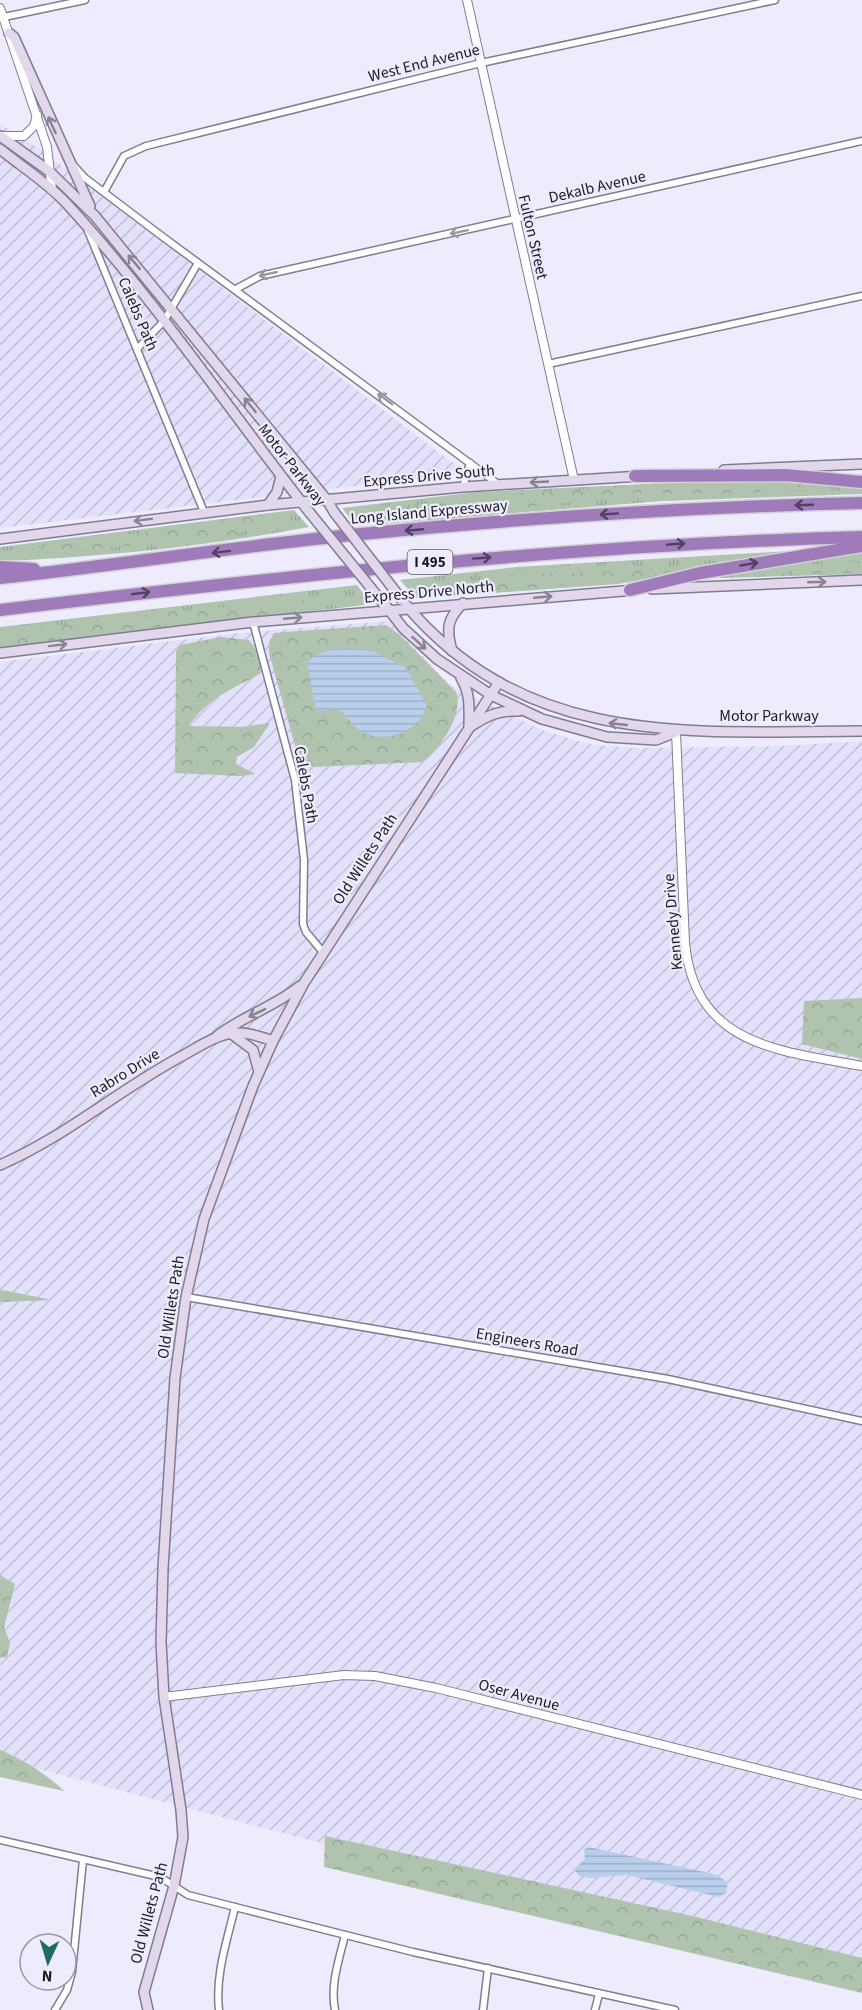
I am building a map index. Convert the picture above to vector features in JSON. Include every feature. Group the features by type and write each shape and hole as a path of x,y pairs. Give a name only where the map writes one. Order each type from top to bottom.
{"highway":[{"path":"636,476 786,475 862,482"},
{"name":"Long Island Expressway","path":"0,578 349,536 466,525 693,509 862,503"},
{"name":"I 495","path":"0,610 352,569 469,559 684,543 862,537"},
{"path":"630,590 700,573 862,546"},
{"path":"0,567 59,572"},
{"path":"0,616 107,597"}],"main road":[{"path":"9,33 14,37 95,216"},
{"name":"Motor Parkway","path":"0,136 50,171 95,216 172,307 327,500 405,604 438,640 453,651 500,682 560,710 590,719 656,727 676,732 862,731"},
{"name":"Motor Parkway","path":"0,149 52,190 87,228 164,321 301,502 416,642 460,676 491,695 523,711 568,728 607,737 656,740 676,732"},
{"name":"Express Drive South","path":"0,539 204,512 498,484 862,464"},
{"path":"268,505 278,492 281,476"},
{"name":"Express Drive North","path":"0,653 405,604 464,603 630,590 862,580"},
{"path":"453,651 447,634 449,620 464,603"},
{"path":"460,676 467,687 470,701 469,729"},
{"name":"Old Willets Path","path":"148,2010 144,1992 174,1886 183,1837 182,1810 164,1697 161,1642 175,1378 186,1297 204,1220 273,1041 304,982 322,951 500,682"},
{"path":"469,729 486,716 502,711 523,711"},
{"path":"208,1042 230,1026 282,1000 304,982"},
{"path":"231,1033 254,1050 260,1072"},
{"name":"Rabro Drive","path":"0,1165 35,1148 125,1089 208,1042 231,1033 250,1033 273,1041"}],"street":[{"path":"4,17 85,0"},
{"name":"Fulton Street","path":"467,0 574,480"},
{"name":"West End Avenue","path":"104,192 124,156 146,146 481,63 775,0"},
{"path":"0,8 47,147 52,190"},
{"path":"0,136 10,139 24,136 34,126 37,114"},
{"name":"Dekalb Avenue","path":"236,289 260,276 862,141"},
{"path":"67,157 86,178 104,192 498,484"},
{"name":"Calebs Path","path":"87,228 204,512"},
{"path":"138,348 164,321 198,263"},
{"path":"548,364 862,297"},
{"path":"464,487 470,463"},
{"name":"Calebs Path","path":"253,622 295,780 304,860 303,924 310,939 322,951"},
{"name":"Kennedy Drive","path":"676,732 685,943 687,960 700,997 713,1014 742,1038 784,1052 862,1066"},
{"name":"Engineers Road","path":"186,1297 663,1378 862,1421"},
{"name":"Oser Avenue","path":"164,1697 344,1675 375,1676 436,1688 862,1795"},
{"path":"0,1840 160,1877 188,1895 345,1935 675,2010"},
{"path":"55,2010 67,1990 72,1972 83,1860"},
{"path":"219,2010 217,1993 222,1958 235,1907"},
{"path":"335,2010 332,1998 334,1978 345,1935"},
{"path":"483,2010 482,1999 488,1968"},
{"path":"595,2010 599,1994"}],"shaded area":[{"path":"0,124 40,149 466,473 0,528"},
{"path":"389,621 451,686 542,730 589,744 635,748 784,746 862,741 862,1985 0,1759 0,662 238,633"}],"green space":[{"path":"773,478 862,486 862,494 663,501 379,524 372,521 354,523 342,508 477,492"},
{"path":"756,480 815,489 721,494 631,493 554,505 378,520 355,511 534,492"},
{"path":"294,510 309,527 155,550 0,561 0,547"},
{"path":"256,516 277,517 235,535 31,555 5,552"},
{"path":"807,550 618,584 416,598 400,580 516,567"},
{"path":"862,553 862,574 720,578 720,575 821,557"},
{"path":"862,561 862,573 777,576 806,565"},
{"path":"647,566 700,566 627,580 467,593 464,588 513,575 622,571"},
{"path":"357,585 369,601 364,605 0,649 0,627"},
{"path":"309,600 312,609 0,647 0,634 165,612"},
{"path":"386,625 401,636 456,692 457,711 449,731 436,749 422,762 315,767 300,763 269,653 269,642 274,633"},
{"path":"221,637 249,640 260,656 263,669 260,674 212,701 188,726 242,727 270,723 254,747 237,757 236,764 255,774 240,776 175,773 176,651 180,645"},
{"path":"862,998 862,1059 802,1044 804,1001"},
{"path":"0,1290 7,1291 52,1300 0,1302"},
{"path":"0,1575 15,1584 4,1627 10,1643 7,1657 0,1658"},
{"path":"0,1750 34,1768 64,1791 0,1777"},
{"path":"325,1836 697,1917 862,1958 862,1993 324,1867"}],"water":[{"path":"349,648 375,652 405,667 427,705 417,723 399,734 378,737 358,729 339,709 318,711 316,709 307,663 321,653"},
{"path":"588,1847 714,1874 728,1882 726,1893 719,1897 627,1875 590,1878 579,1876 574,1869 585,1859 584,1850"}]}
